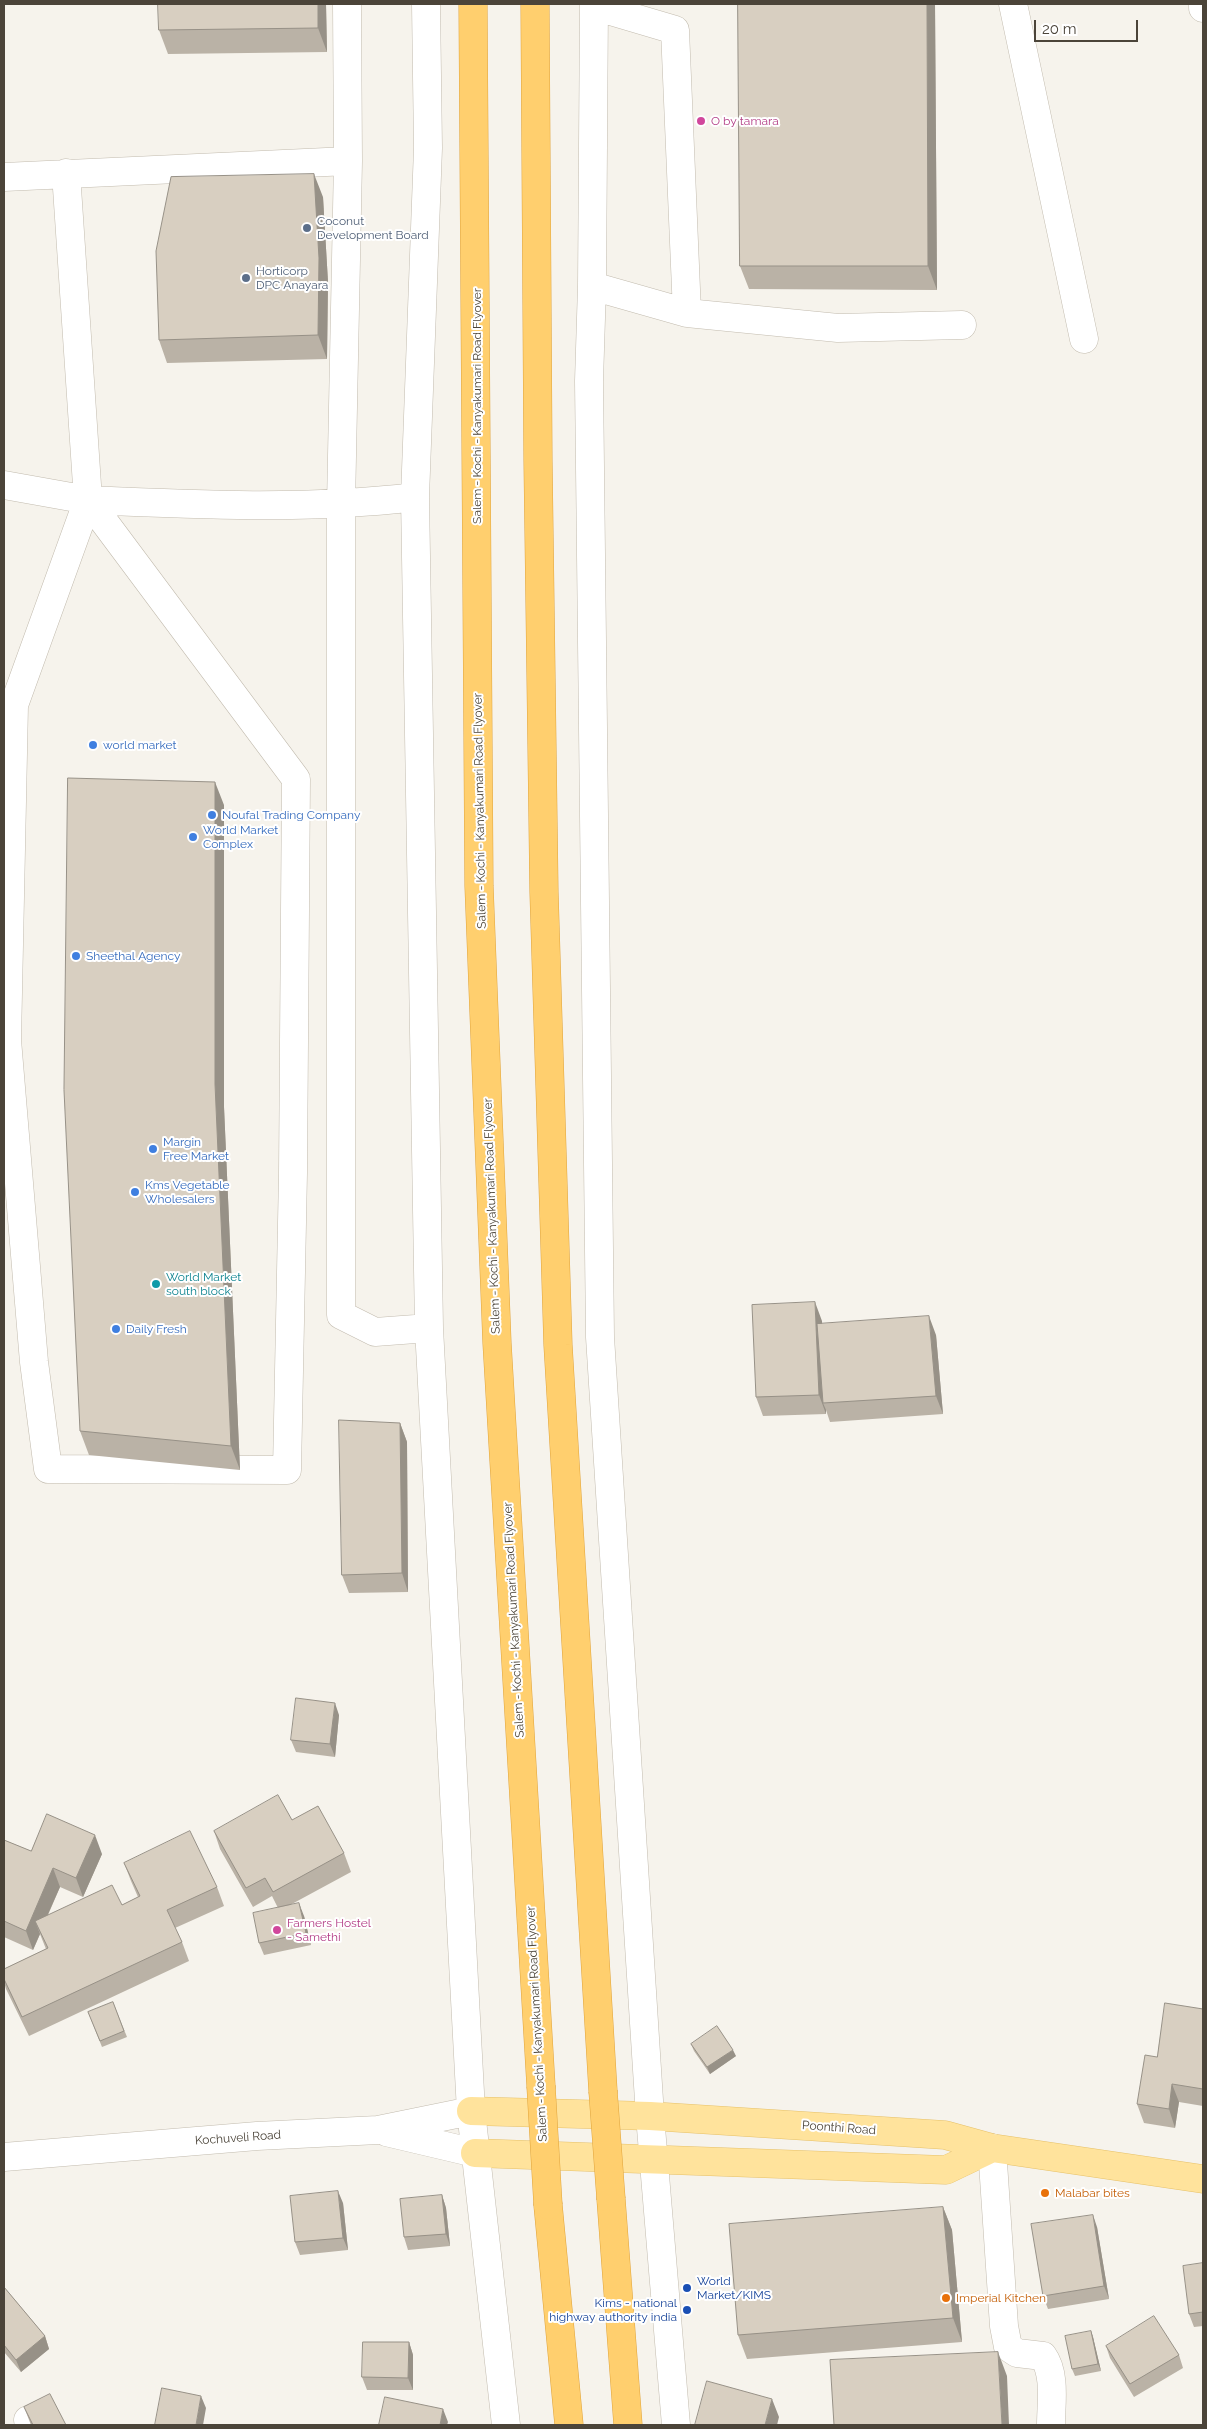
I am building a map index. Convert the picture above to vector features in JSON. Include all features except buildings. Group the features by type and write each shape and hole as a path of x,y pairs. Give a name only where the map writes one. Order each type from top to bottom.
{"highway":[{"name":"Salem - Kochi - Kanyakumari Road Flyover","path":"473,4 479,886 498,1353 548,2205 569,2425"},
{"path":"535,4 544,892 558,1335 603,2092 628,2425"}],"main road":[{"name":"Poonthi Road","path":"471,2111 650,2116 945,2135 992,2148 1203,2179"},
{"path":"475,2153 946,2170 992,2148"}],"street":[{"path":"347,4 348,161 341,505 341,1315 376,1332 429,1328"},
{"path":"426,4 428,148 415,497 429,1328 471,2111 506,2425"},
{"path":"1013,4 1084,340"},
{"path":"1202,4 1203,8"},
{"path":"676,2425 650,2116 600,1337 589,381 592,286 594,5 675,30 687,313"},
{"path":"4,177 348,161"},
{"path":"66,173 88,500 14,705 7,1040 9,1120 34,1362 48,1469 287,1470 294,1173 296,779 88,500"},
{"path":"592,286 687,313 838,328 962,325"},
{"path":"4,485 88,500 276,506 341,505 415,497"},
{"name":"Kochuveli Road","path":"4,2157 257,2136 378,2130 471,2111"},
{"path":"378,2130 475,2153"},
{"path":"992,2148 1004,2326 1008,2347 1017,2353 1044,2356 1048,2363 1051,2377 1051,2425"}],"place":[{"name":"O by tamara","path":"701,121"},
{"name":"Coconut Development Board","path":"307,228"},
{"name":"Horticorp DPC Anayara","path":"246,278"},
{"name":"world market","path":"93,745"},
{"name":"Noufal Trading Company","path":"212,815"},
{"name":"World Market Complex","path":"193,837"},
{"name":"Sheethal Agency","path":"76,956"},
{"name":"Margin Free Market","path":"153,1149"},
{"name":"Kms Vegetable Wholesalers","path":"135,1192"},
{"name":"World Market south block","path":"156,1284"},
{"name":"Daily Fresh","path":"116,1329"},
{"name":"Farmers Hostel - Samethi","path":"277,1930"},
{"name":"Malabar bites","path":"1045,2193"},
{"name":"World Market/KIMS","path":"687,2288"},
{"name":"Imperial Kitchen","path":"946,2298"},
{"name":"Kims - national highway authority india","path":"687,2310"}]}
